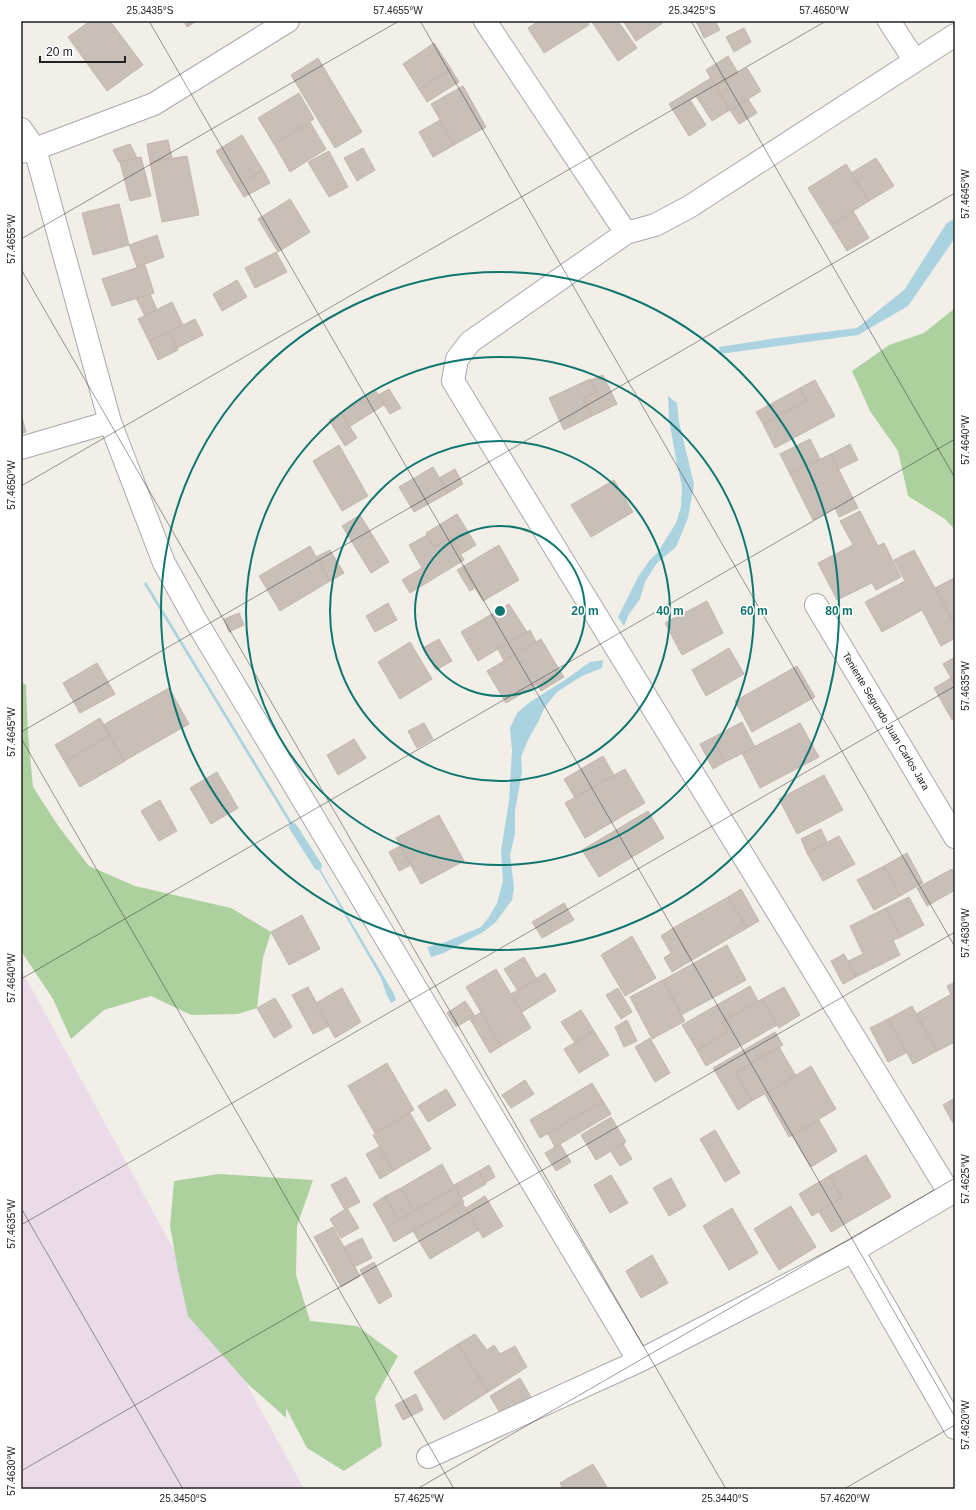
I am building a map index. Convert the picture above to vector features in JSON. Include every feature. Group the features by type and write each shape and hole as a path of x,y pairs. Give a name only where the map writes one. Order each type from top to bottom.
{"street":[{"path":"28,151 154,104 288,21"},
{"path":"485,21 626,233"},
{"path":"889,21 915,62"},
{"path":"428,1457 639,1361 853,1251 952,1193 453,380 457,359 470,342 626,233 655,225 689,207 955,35"},
{"path":"21,129 110,422 164,563 196,621 639,1361"},
{"path":"21,448 110,422"},
{"name":"Teniente Segundo Juan Carlos Jara","path":"816,605 955,837"},
{"path":"853,1251 955,1428"}],"shaded area":[{"path":"21,969 304,1489 21,1489"}],"green space":[{"path":"955,308 955,530 945,519 908,496 898,451 870,411 852,371 889,345 924,333"},
{"path":"21,682 26,685 28,734 33,787 59,827 89,866 135,886 231,908 271,932 263,958 257,1008 238,1014 191,1015 151,996 104,1010 71,1039 53,999 21,951"},
{"path":"219,1174 313,1180 297,1226 296,1275 310,1321 357,1326 398,1356 375,1398 382,1446 344,1471 307,1448 286,1408 286,1418 248,1384 188,1316 170,1226 174,1181"}],"water":[{"path":"955,218 955,238 908,306 858,335 720,354 719,347 857,328 905,289 946,224"},
{"path":"668,396 677,403 679,422 694,484 688,518 676,547 657,563 645,582 640,599 629,614 624,626 618,617 638,577 649,561 658,552 676,523 681,507 682,486 669,419"},
{"path":"146,582 299,834 297,836 144,584"},
{"path":"603,660 602,668 582,676 557,692 545,707 521,757 522,772 515,811 515,834 510,855 514,888 512,900 495,923 483,932 444,953 431,957 427,947 443,943 481,927 497,903 503,881 501,851 509,801 512,751 510,728 517,713 530,702 590,662"},
{"path":"313,857 394,994 396,1000 391,1003 381,978 312,858"}],"building":[{"path":"90,21 110,21 143,65 107,91 68,37"},
{"path":"184,21 197,21 187,27"},
{"path":"539,21 587,21 589,25 544,53 528,28"},
{"path":"618,21 637,48 618,61 592,22"},
{"path":"623,21 662,21 663,23 636,41"},
{"path":"696,21 715,21 720,30 704,38"},
{"path":"744,28 751,42 734,52 726,37"},
{"path":"434,43 451,69 419,89 403,64"},
{"path":"728,56 738,73 716,87 706,70"},
{"path":"318,58 362,132 335,148 291,75"},
{"path":"747,68 761,91 730,110 716,87"},
{"path":"451,69 459,82 427,102 419,89"},
{"path":"711,78 730,110 712,121 696,96 690,100 706,125 689,136 669,104"},
{"path":"463,86 486,127 454,145 431,104"},
{"path":"299,93 314,119 274,144 258,118"},
{"path":"748,99 757,113 739,124 730,110"},
{"path":"440,120 454,145 433,157 419,132"},
{"path":"310,122 326,149 290,172 274,144"},
{"path":"242,135 263,170 237,186 216,151"},
{"path":"168,140 172,158 150,162 147,144"},
{"path":"130,144 137,158 119,162 113,150"},
{"path":"363,148 375,170 357,181 344,158"},
{"path":"329,151 348,187 329,197 308,162"},
{"path":"187,156 199,215 162,222 150,162"},
{"path":"141,157 151,196 130,201 120,162"},
{"path":"876,158 894,186 869,201 851,173"},
{"path":"846,164 869,201 831,225 808,188"},
{"path":"263,170 270,183 244,197 237,186"},
{"path":"290,199 310,232 278,252 258,219"},
{"path":"119,204 129,245 93,255 82,213"},
{"path":"853,211 869,238 847,251 831,225"},
{"path":"157,235 164,257 137,267 129,245"},
{"path":"276,252 287,272 255,288 245,268"},
{"path":"145,265 154,293 112,306 102,279"},
{"path":"237,280 247,297 222,311 213,294"},
{"path":"150,294 157,310 145,316 136,298"},
{"path":"172,302 183,325 149,341 138,319"},
{"path":"195,319 203,335 177,348 169,332"},
{"path":"169,332 178,350 158,360 149,341"},
{"path":"603,375 617,404 592,416 583,398 597,392 591,380"},
{"path":"590,379 597,392 583,398 592,416 564,430 549,398"},
{"path":"815,380 835,416 775,448 763,424 807,401 800,388"},
{"path":"800,388 807,401 763,424 756,412"},
{"path":"389,389 401,408 390,414 378,395"},
{"path":"376,391 384,405 349,427 341,413"},
{"path":"341,413 357,438 345,446 329,420"},
{"path":"21,414 26,432 21,434"},
{"path":"810,439 820,459 790,474 780,454"},
{"path":"850,444 858,460 839,469 831,454"},
{"path":"339,445 368,496 342,511 313,461"},
{"path":"831,454 858,508 839,517 835,508 813,520 790,474"},
{"path":"433,467 448,493 414,512 399,487"},
{"path":"455,469 463,484 448,493 439,478"},
{"path":"614,480 633,512 591,537 571,505"},
{"path":"860,511 878,546 884,543 901,577 876,590 872,583 837,600 818,563 853,545 840,521"},
{"path":"457,514 476,545 461,554 451,537 434,547 426,533"},
{"path":"360,515 389,562 371,573 342,526"},
{"path":"427,535 434,547 451,537 464,560 410,593 402,580 422,568 409,545"},
{"path":"499,545 519,580 483,601 462,567"},
{"path":"310,546 330,581 280,611 259,576"},
{"path":"330,550 344,573 330,581 316,557"},
{"path":"914,550 955,625 955,638 941,646 922,610 882,632 865,602 905,581 894,560"},
{"path":"462,567 475,588 470,591 457,570"},
{"path":"954,578 955,579 955,625 935,588"},
{"path":"707,601 723,633 682,655 665,623"},
{"path":"388,603 397,620 375,632 366,616"},
{"path":"509,604 527,632 478,661 461,632"},
{"path":"239,613 244,625 229,632 224,619"},
{"path":"530,630 536,642 504,661 498,649"},
{"path":"439,639 452,661 436,670 423,648"},
{"path":"541,639 560,671 506,703 487,671"},
{"path":"410,642 432,679 400,699 378,662"},
{"path":"729,648 744,674 706,696 692,670"},
{"path":"955,657 955,675 951,678 943,664"},
{"path":"97,663 115,694 80,713 63,683"},
{"path":"797,666 815,697 752,732 735,701"},
{"path":"560,671 564,677 541,691 537,685"},
{"path":"955,675 955,684 951,678"},
{"path":"951,678 955,684 955,719 952,720 934,688"},
{"path":"169,688 189,724 124,761 103,725"},
{"path":"100,718 110,735 65,762 55,745"},
{"path":"742,722 755,747 725,762 712,738"},
{"path":"424,723 433,739 417,748 408,731"},
{"path":"800,723 819,757 760,788 742,753"},
{"path":"109,735 125,761 80,787 65,762"},
{"path":"712,738 725,762 713,769 700,744"},
{"path":"354,739 366,758 338,775 327,755"},
{"path":"603,756 614,775 575,798 564,779"},
{"path":"625,769 645,803 585,838 565,803"},
{"path":"217,772 238,808 211,824 190,788"},
{"path":"824,775 843,810 797,834 779,799"},
{"path":"160,800 177,831 159,841 141,811"},
{"path":"648,811 664,838 599,877 582,850"},
{"path":"439,815 464,861 421,884 396,838"},
{"path":"821,829 827,842 807,853 801,839"},
{"path":"839,836 855,864 823,881 807,853"},
{"path":"400,846 411,865 399,871 389,852"},
{"path":"907,853 923,883 900,896 884,866"},
{"path":"884,866 900,896 874,910 857,880"},
{"path":"952,869 955,873 955,890 927,906 917,888"},
{"path":"741,889 759,921 747,928 728,897"},
{"path":"728,897 747,928 692,960 673,928"},
{"path":"909,897 924,925 901,937 886,908"},
{"path":"564,903 574,920 542,938 532,922"},
{"path":"886,908 901,937 893,940 900,955 856,977 848,961 863,954 850,926"},
{"path":"302,915 320,949 289,965 271,932"},
{"path":"673,928 692,960 672,972 664,958 671,953 661,936"},
{"path":"632,936 656,978 625,996 601,955"},
{"path":"727,945 746,980 681,1015 663,980"},
{"path":"844,954 856,977 843,984 831,961"},
{"path":"524,957 537,980 518,991 504,969"},
{"path":"496,969 531,1028 501,1046 466,987"},
{"path":"545,973 556,991 522,1012 511,994"},
{"path":"663,980 685,1021 652,1039 630,997"},
{"path":"955,982 955,992 951,995 947,986"},
{"path":"750,986 758,1001 722,1022 728,1032 697,1050 682,1025"},
{"path":"308,987 329,1026 313,1034 292,995"},
{"path":"784,987 800,1015 779,1028 762,999"},
{"path":"342,988 361,1022 335,1038 316,1003"},
{"path":"618,988 632,1012 621,1019 606,995"},
{"path":"955,992 955,1042 937,1051 916,1014"},
{"path":"275,998 292,1027 274,1038 257,1008"},
{"path":"762,999 777,1025 706,1066 697,1050 728,1032 722,1022"},
{"path":"465,1001 475,1016 456,1027 447,1013"},
{"path":"912,1006 937,1051 913,1064 888,1019"},
{"path":"581,1010 594,1031 575,1043 561,1022"},
{"path":"481,1012 501,1046 490,1053 470,1019"},
{"path":"888,1019 906,1053 888,1062 870,1028"},
{"path":"627,1020 637,1041 624,1047 615,1027"},
{"path":"594,1031 609,1055 579,1073 564,1049"},
{"path":"775,1032 783,1045 736,1072 752,1101 738,1110 713,1068"},
{"path":"650,1038 670,1073 655,1082 635,1047"},
{"path":"779,1047 796,1076 752,1101 736,1072"},
{"path":"387,1063 414,1110 375,1133 348,1086"},
{"path":"811,1066 836,1109 789,1137 765,1094"},
{"path":"525,1080 534,1094 511,1108 502,1095"},
{"path":"592,1083 603,1101 540,1138 530,1120"},
{"path":"446,1089 456,1105 428,1122 418,1106"},
{"path":"955,1098 955,1122 953,1123 943,1105"},
{"path":"603,1101 611,1114 555,1147 548,1134"},
{"path":"410,1113 431,1149 393,1171 373,1135"},
{"path":"611,1117 626,1142 596,1160 581,1135"},
{"path":"819,1120 837,1151 811,1167 792,1135"},
{"path":"715,1130 740,1173 725,1182 700,1139"},
{"path":"560,1144 571,1162 556,1171 545,1153"},
{"path":"623,1144 632,1159 620,1166 611,1152"},
{"path":"379,1147 393,1171 380,1179 366,1154"},
{"path":"866,1155 891,1197 831,1232 819,1212 842,1198 829,1176"},
{"path":"442,1164 455,1188 414,1211 401,1188"},
{"path":"489,1165 495,1177 485,1183 479,1171"},
{"path":"479,1171 486,1184 461,1198 454,1185"},
{"path":"611,1175 628,1203 610,1213 594,1185"},
{"path":"829,1176 842,1198 812,1216 799,1194"},
{"path":"346,1177 360,1202 345,1210 331,1185"},
{"path":"671,1178 686,1206 669,1216 653,1188"},
{"path":"401,1188 414,1211 398,1220 385,1196"},
{"path":"455,1188 464,1202 394,1242 386,1227"},
{"path":"385,1196 398,1220 386,1227 373,1204"},
{"path":"485,1196 503,1226 483,1238 466,1208"},
{"path":"462,1202 479,1230 430,1259 413,1231"},
{"path":"791,1206 816,1247 779,1270 754,1229"},
{"path":"347,1208 359,1228 341,1238 330,1219"},
{"path":"732,1208 758,1253 729,1270 703,1226"},
{"path":"333,1227 360,1276 341,1287 314,1237"},
{"path":"362,1238 372,1258 354,1267 344,1247"},
{"path":"652,1255 668,1283 641,1298 626,1271"},
{"path":"374,1262 392,1296 379,1304 360,1270"},
{"path":"475,1334 487,1350 494,1345 500,1354 515,1346 527,1367 488,1392 458,1344"},
{"path":"458,1344 488,1392 444,1420 414,1372"},
{"path":"520,1378 534,1402 504,1420 490,1396"},
{"path":"416,1394 423,1410 403,1420 395,1405"},
{"path":"593,1464 608,1489 563,1489 560,1483"}],"waterway":[{"path":"293,827 318,866"}]}
